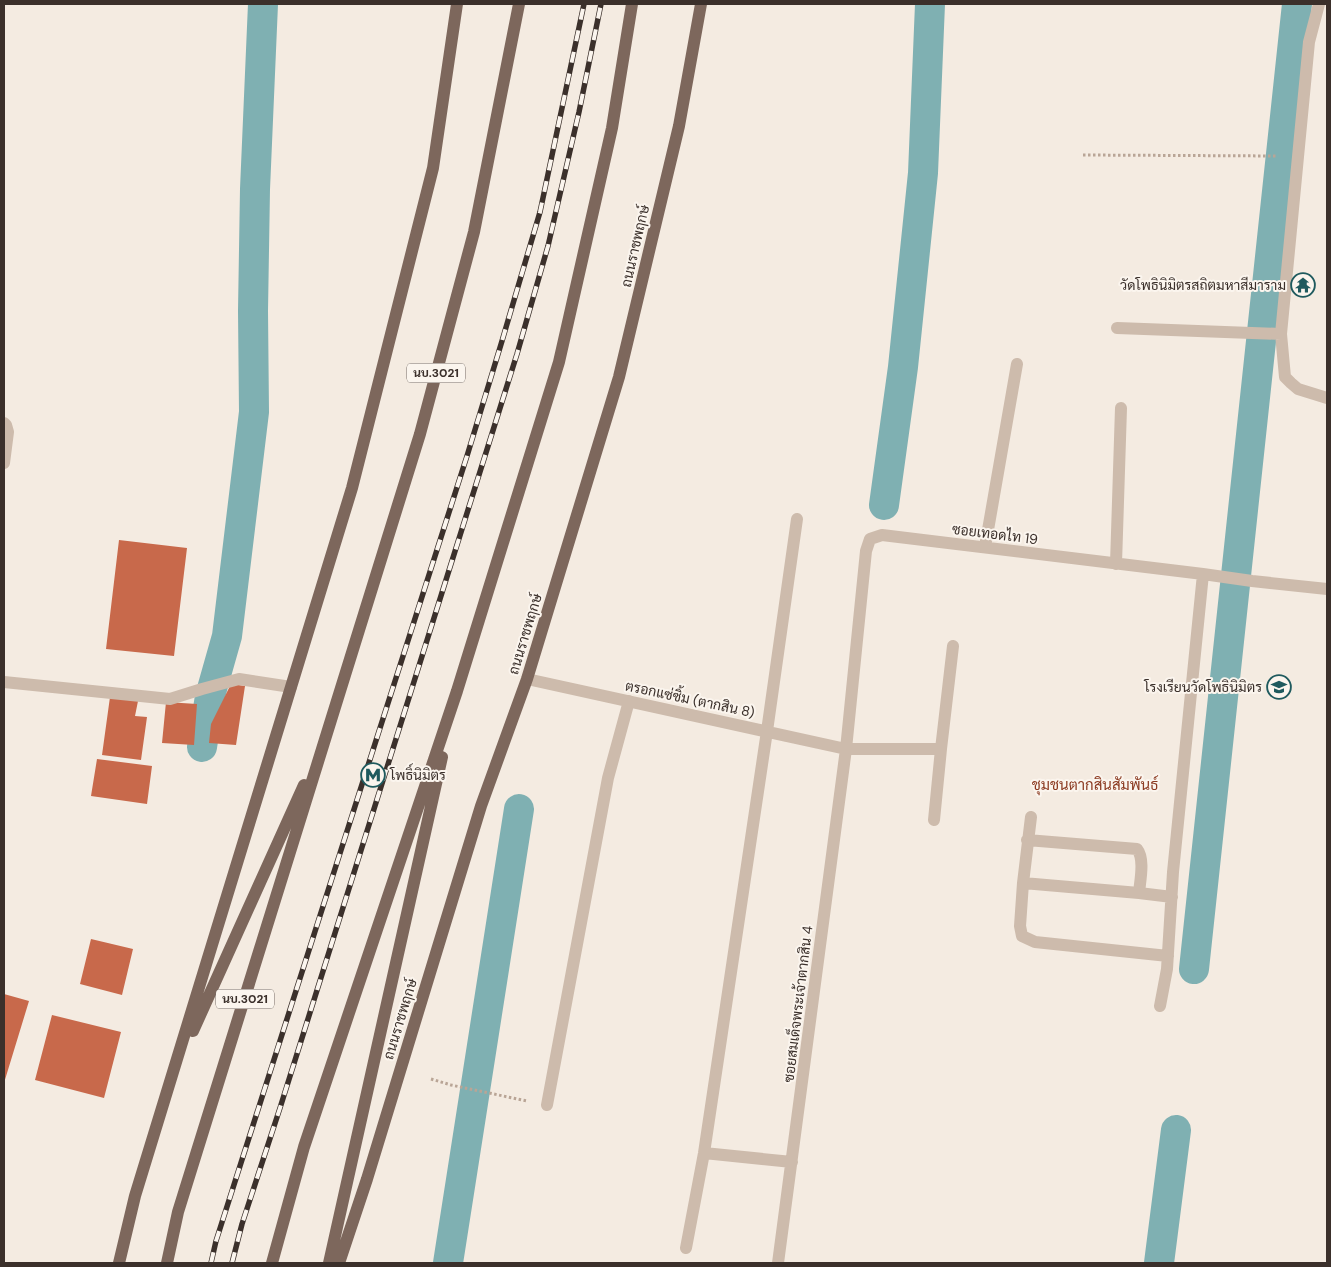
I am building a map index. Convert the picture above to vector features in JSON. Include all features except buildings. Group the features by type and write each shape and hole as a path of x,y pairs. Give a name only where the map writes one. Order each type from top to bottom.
{"main road":[{"name":"นบ.3021","path":"119,1263 135,1196 352,488 433,168 457,4"},
{"name":"นบ.3021","path":"167,1263 181,1202 420,434 472,242 519,4"},
{"path":"272,1263 304,1147 457,691 559,362 612,128 632,4"},
{"name":"ถนนราชพฤกษ์","path":"339,1263 370,1170 481,806 527,678 619,377 679,126 701,4"},
{"path":"329,1263 457,691"},
{"path":"171,1079 327,735"}],"street":[{"path":"1319,4 1309,42 1281,334 1285,377 1298,389 1327,398"},
{"path":"1117,328 1281,334"},
{"path":"985,547 1016,364"},
{"path":"1116,564 1121,408"},
{"path":"4,423 8,432 4,463"},
{"path":"686,1248 704,1153 797,519"},
{"name":"ซอยเทอดไท 19","path":"846,748 866,551 870,539 882,535 1327,589"},
{"path":"1160,1006 1167,969 1173,872 1203,574"},
{"path":"934,820 954,646"},
{"path":"4,682 170,699 239,678 291,687"},
{"name":"ตรอกแซ่ซิ้ม (ตากสิน 8)","path":"527,678 846,748 941,749"},
{"path":"547,1105 608,778 629,701"},
{"name":"ซอยสมเด็จพระเจ้าตากสิน 4","path":"778,1263 846,748"},
{"path":"1031,817 1020,926 1022,936 1035,942 1168,956"},
{"path":"1028,840 1137,849 1142,859 1138,893"},
{"path":"1024,883 1172,897"},
{"path":"704,1153 792,1162"}],"path":[{"path":"1084,155 1277,156"},
{"path":"431,1079 547,1105"}],"waterway":[{"path":"202,747 210,696 227,636 254,412 255,189 263,4"},
{"path":"884,505 903,367 923,173 930,4"},
{"path":"1194,969 1297,4"},
{"path":"448,1263 519,809"},
{"path":"1159,1263 1176,1130"}],"railway":[{"path":"211,1263 216,1241 502,341 540,212 584,4"},
{"path":"232,1263 242,1224 517,354 548,246 579,112 601,4"}],"place":[{"name":"วัดโพธินิมิตรสถิตมหาสีมาราม","path":"1303,285"},
{"name":"โรงเรียนวัดโพธินิมิตร","path":"1279,687"},
{"name":"โพธิ์นิมิตร","path":"373,775"}],"district":[{"name":"ชุมชนตากสินสัมพันธ์","path":"1095,785"}]}
